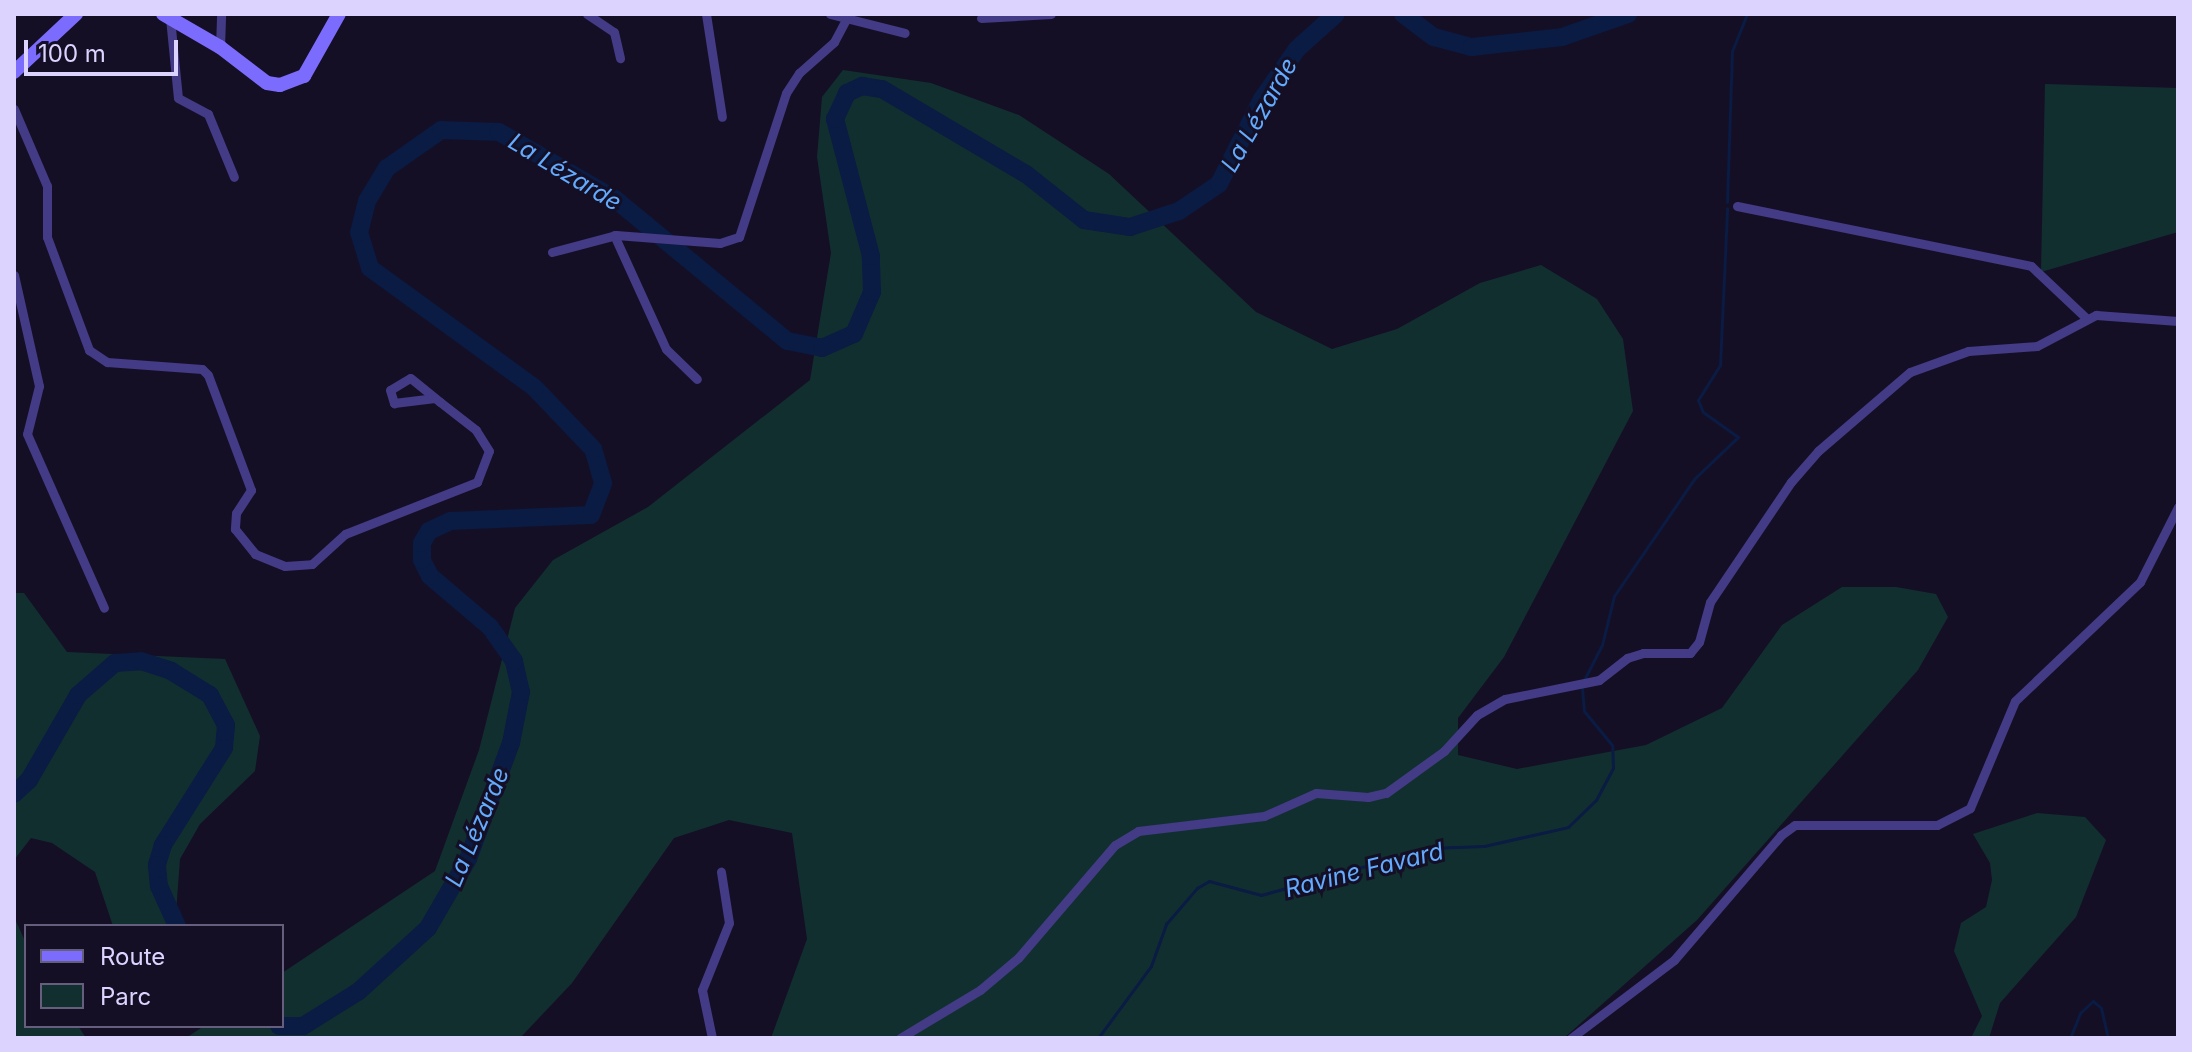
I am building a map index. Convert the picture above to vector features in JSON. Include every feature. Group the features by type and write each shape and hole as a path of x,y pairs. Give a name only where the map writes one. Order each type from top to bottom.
{"main road":[{"path":"14,72 76,14"},
{"path":"166,15 220,47 267,83 289,85 304,76 339,14"}],"street":[{"path":"220,47 221,14"},
{"path":"587,14 614,32 620,58"},
{"path":"706,14 722,117"},
{"path":"830,14 848,15 905,33"},
{"path":"981,18 1051,14"},
{"path":"166,15 178,98 208,114 234,177"},
{"path":"552,252 614,235 720,243 744,231 786,93 799,73 834,42 848,15"},
{"path":"14,109 47,186 47,237 89,350 107,362 202,369 208,375 251,490 236,513 235,529 255,554 285,566 312,564 345,534 477,482 488,463 486,443 435,398 410,378 390,390 399,404 435,398"},
{"path":"1737,206 2031,266 2085,317"},
{"path":"614,235 666,349 697,379"},
{"path":"14,275 39,386 27,434 104,608"},
{"path":"900,1038 980,990 1018,958 1115,845 1138,831 1264,816 1316,793 1368,797 1386,793 1444,751 1477,715 1505,699 1589,683 1635,656 1690,653 1699,642 1710,602 1791,482 1818,451 1910,372 1968,351 2037,346 2085,317 2178,321"},
{"path":"1571,1038 1674,960 1795,825 1937,825 1970,808 2015,701 2140,582 2178,507"},
{"path":"712,1038 702,990 729,923 721,872"}],"green space":[{"path":"843,70 931,83 1019,115 1109,174 1256,312 1332,349 1397,329 1480,283 1541,265 1597,299 1623,339 1633,411 1504,657 1458,718 1458,755 1517,769 1646,745 1722,708 1782,625 1842,587 1896,587 1936,594 1948,617 1918,670 1697,920 1564,1038 771,1038 807,939 792,833 729,820 674,838 572,983 520,1038 186,1038 201,1028 284,1028 284,972 435,871 479,750 515,608 553,560 648,507 810,380 831,253 817,157 822,97"},
{"path":"2045,84 2178,88 2178,232 2041,272"},
{"path":"14,593 24,593 67,652 225,659 260,736 255,771 200,824 180,859 175,924 112,924 95,872 52,843 31,838 14,860"},
{"path":"2037,813 2085,817 2106,840 2076,917 2000,1003 1989,1038 1971,1038 1982,1016 1954,951 1961,923 1986,907 1992,880 1990,863 1973,834"},
{"path":"14,917 24,939 24,1028 79,1028 86,1038 14,1038"}],"waterway":[{"name":"La Lézarde","path":"284,1026 303,1026 359,991 428,928 468,859 511,743 521,692 514,661 490,627 430,576 422,560 422,543 429,531 450,521 591,515 603,483 593,449 535,388 370,268 359,233 367,201 387,168 441,130 499,132 615,199 787,341 822,348 854,334 872,292 871,256 835,119 847,93 862,86 882,89 1026,174 1084,220 1130,227 1179,211 1219,184 1262,99 1297,49 1336,14"},
{"name":"La Lézarde","path":"1403,14 1434,37 1472,47 1562,37 1628,14"},
{"name":"Ravine Favard","path":"1727,202 1732,51 1747,14"},
{"name":"Ravine Favard","path":"1584,680 1602,645 1614,596 1694,479 1738,437 1703,412 1698,400 1720,365 1727,208"},
{"name":"La Lézarde","path":"14,794 29,780 78,695 115,663 141,661 171,671 210,695 226,725 224,748 163,845 157,865 159,886 176,924"},
{"name":"Ravine Favard","path":"1098,1038 1151,966 1166,924 1197,888 1209,881 1261,895 1430,848 1484,846 1568,827 1596,800 1613,768 1612,745 1584,711 1582,687"},
{"path":"2070,1038 2080,1013 2093,1001 2101,1008 2108,1038"}]}
